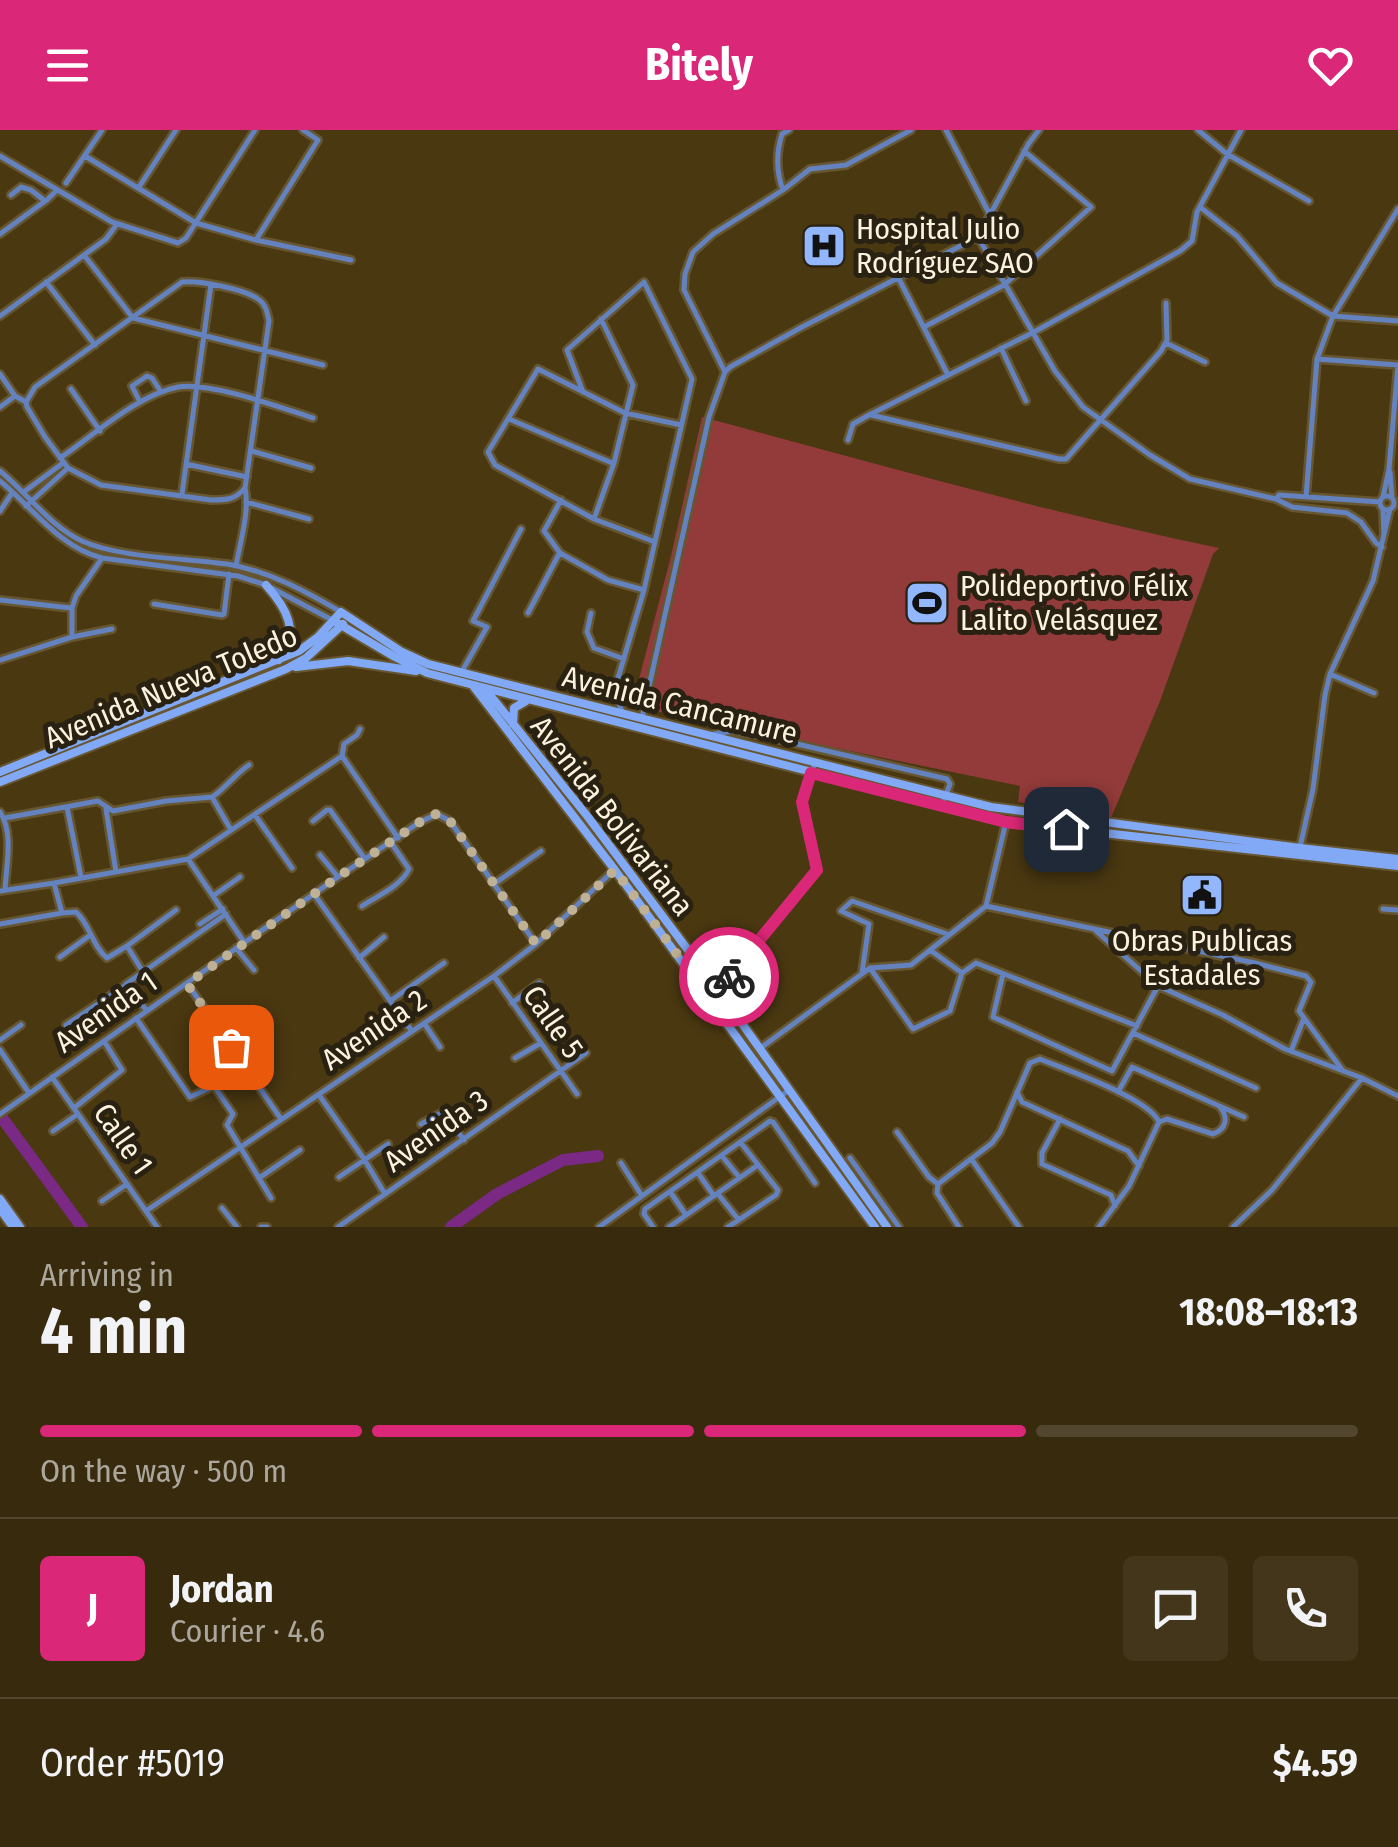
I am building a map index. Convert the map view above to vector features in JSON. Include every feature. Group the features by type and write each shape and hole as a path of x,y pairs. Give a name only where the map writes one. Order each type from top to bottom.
{"main road":[{"path":"266,585 281,602 289,621 288,642 277,662"},
{"name":"Avenida Cancamure","path":"345,615 402,652 469,678"},
{"name":"Avenida Nueva Toledo","path":"0,782 286,668 306,658 345,615"},
{"name":"Avenida Cancamure","path":"338,623 395,658 427,672 624,714 811,773 1006,822 1398,863"},
{"name":"Avenida Nueva Toledo","path":"0,772 277,662 300,651 338,623"},
{"path":"286,668 348,661 427,672"},
{"name":"Avenida Bolivariana","path":"469,678 485,689 619,858 887,1227"},
{"name":"Avenida Bolivariana","path":"469,678 615,870 875,1227"},
{"name":"Avenida Cancamure","path":"485,689 684,735 708,736 990,807 1300,852"},
{"path":"513,724 514,708 530,701"},
{"path":"0,1199 17,1227"},
{"path":"0,1209 17,1227"}],"street":[{"path":"66,183 102,130"},
{"path":"139,187 176,130"},
{"path":"0,156 117,224 178,243 186,238 255,130"},
{"path":"256,240 318,140 303,130"},
{"path":"783,190 777,160 782,134 789,130"},
{"path":"725,372 684,290 693,252 713,234 810,170 846,164 911,130"},
{"path":"946,130 990,214"},
{"path":"642,719 710,417 725,372 802,327 978,237 1039,130"},
{"path":"1198,130 1228,154 1309,201"},
{"path":"848,440 853,424 868,415 1034,332 1180,251 1192,241 1200,207 1241,130"},
{"path":"924,328 1004,285 1090,207 1024,151"},
{"path":"85,156 196,223 351,260"},
{"path":"11,195 20,187 26,188 45,201"},
{"path":"0,234 57,190"},
{"path":"1200,207 1236,236 1277,283 1333,316 1398,321"},
{"path":"1306,497 1317,359 1333,316 1398,208"},
{"path":"1,313 84,255 117,224"},
{"path":"978,237 1055,371 1083,407 1190,479 1276,499 1292,507 1347,513 1362,522 1376,544 1382,546"},
{"path":"84,255 133,318 324,365"},
{"path":"899,278 948,374"},
{"path":"46,282 95,344"},
{"path":"182,282 212,284 252,296 262,303 269,321 245,488 229,500 212,500 100,485 64,463 27,408 26,402 35,387 182,282"},
{"path":"583,392 567,350 644,282 692,378 644,590 616,685 624,714"},
{"path":"182,495 212,284"},
{"path":"868,415 1066,459 1166,343 1166,303"},
{"path":"594,519 614,463 633,385 601,319"},
{"path":"1166,343 1205,362"},
{"path":"1001,348 1026,402"},
{"path":"1300,852 1330,674 1373,582 1384,537 1398,365 1317,359"},
{"path":"655,542 594,519 495,465 488,452 538,369 624,412 682,425"},
{"path":"0,374 16,396 26,402"},
{"path":"140,402 132,386 147,376 161,392"},
{"path":"18,498 100,431 161,392 196,386 313,418"},
{"path":"70,389 100,431"},
{"path":"0,406 16,396"},
{"path":"509,418 614,463"},
{"path":"252,451 311,468"},
{"path":"26,506 64,463"},
{"path":"186,464 248,477"},
{"name":"Avenida Cancamure","path":"0,471 80,540 106,549 236,566 267,574 345,615"},
{"path":"0,481 72,546 102,558 76,596 72,636"},
{"path":"39,482 44,489"},
{"path":"236,566 245,488"},
{"path":"0,511 12,493"},
{"path":"1276,499 1279,495 1389,503"},
{"path":"561,500 544,531 560,553 608,580 644,590"},
{"path":"246,502 308,519"},
{"path":"469,678 487,627 474,621 521,528"},
{"path":"528,613 560,553"},
{"name":"Avenida Cancamure","path":"102,558 228,574 266,585 338,623"},
{"path":"154,604 222,615 228,574"},
{"path":"0,600 72,608"},
{"path":"591,613 587,632 594,648 624,659"},
{"path":"0,660 72,636 112,629"},
{"path":"1330,674 1374,693"},
{"path":"360,729 344,744 342,756 398,838"},
{"path":"708,736 733,731 763,736 947,779 950,784 942,806"},
{"path":"249,765 212,797 114,811 98,801 2,815 8,840 3,890 188,859 342,756"},
{"path":"710,999 817,870 802,802 815,762"},
{"path":"212,797 232,831"},
{"path":"68,806 81,878"},
{"path":"106,806 116,872"},
{"path":"313,821 330,810 365,860"},
{"name":"Avenida 1","path":"1,1113 338,877 436,814 450,821 494,884"},
{"path":"255,816 292,868"},
{"path":"1054,828 1056,817"},
{"path":"760,1049 870,968 911,965 986,906 1006,822"},
{"path":"362,906 408,872 391,842"},
{"path":"536,944 494,884 541,851"},
{"path":"320,854 338,877"},
{"path":"619,858 615,870 628,870"},
{"path":"188,859 244,942"},
{"name":"Avenida 2","path":"146,1211 494,976 536,944 615,870"},
{"path":"213,896 240,877"},
{"path":"54,884 62,912"},
{"path":"314,894 411,1031"},
{"path":"862,974 869,924 841,911 852,900 949,935"},
{"path":"986,906 1306,976 1310,982 1299,1008 1343,1071"},
{"path":"1383,909 1398,910"},
{"path":"0,924 76,912 106,958 176,910"},
{"path":"200,924 224,912"},
{"path":"66,1025 224,912"},
{"path":"1094,929 1158,986 1291,1051 1398,1096"},
{"path":"60,956 90,936"},
{"path":"359,958 384,937"},
{"path":"127,946 142,972"},
{"path":"236,948 254,970"},
{"path":"930,950 962,973"},
{"path":"390,1002 444,963"},
{"path":"870,968 913,1029 950,1010 962,973 976,963 1135,1030 1256,1088"},
{"path":"1003,974 993,1017 1112,1071 1158,986"},
{"name":"Calle 5","path":"494,976 577,1094"},
{"path":"512,1003 539,983"},
{"path":"126,984 147,1010"},
{"path":"187,984 280,1120"},
{"path":"136,1018 190,1097 214,1086 233,1114 226,1124 271,1198"},
{"path":"1291,1051 1304,1018"},
{"path":"424,1023 440,1047"},
{"path":"0,1040 20,1025"},
{"path":"231,1047 253,1031"},
{"path":"53,1131 122,1070 104,1041"},
{"path":"515,1058 541,1043"},
{"path":"0,1050 29,1092"},
{"name":"Avenida 3","path":"338,1227 586,1053"},
{"path":"959,1227 937,1192 938,1184 992,1143 1030,1064 1040,1059 1118,1092 1152,1110 1159,1122"},
{"path":"1118,1092 1132,1068 1244,1118"},
{"name":"Calle 1","path":"52,1077 157,1227"},
{"path":"1233,1227 1272,1190 1362,1078"},
{"path":"599,1227 789,1090"},
{"path":"1017,1092 1022,1102 1132,1154 1138,1166"},
{"path":"318,1095 385,1194"},
{"path":"1012,1105 1022,1102"},
{"path":"1099,1227 1129,1186 1159,1122 1167,1118 1213,1134 1225,1120 1215,1104"},
{"path":"421,1124 443,1112 464,1140"},
{"path":"1060,1119 1042,1154 1042,1164 1111,1196 1115,1206"},
{"path":"653,1227 643,1211 768,1122 773,1122 814,1183"},
{"path":"897,1132 938,1184"},
{"path":"728,1227 778,1190 741,1142"},
{"path":"339,1177 388,1144"},
{"path":"259,1178 300,1150"},
{"path":"1132,1154 1146,1150"},
{"path":"722,1156 740,1178"},
{"path":"850,1158 899,1227"},
{"path":"972,1160 1019,1227"},
{"path":"621,1163 642,1196"},
{"path":"669,1227 758,1165"},
{"path":"698,1173 739,1219"},
{"path":"102,1201 127,1184"},
{"path":"671,1193 686,1215"},
{"path":"222,1208 237,1227"}],"shaded area":[{"name":"Polideportivo Félix Lalito Velásquez","path":"702,417 1024,503 1219,548 1213,554 1160,701 1111,818 1018,802 1020,786 632,706"}],"waterway":[{"path":"0,1115 82,1227"},
{"path":"451,1227 497,1194 563,1160 598,1156"}],"way so far":[{"path":"231,1047 187,984 338,877 436,814 450,821 536,944 615,870 710,999 729,977"}],"place":[{"name":"Hospital Julio Rodríguez SAO","path":"824,246"},
{"name":"Polideportivo Félix Lalito Velásquez","path":"927,603"},
{"name":"Obras Publicas Estadales","path":"1202,895"}],"route":[{"path":"729,977 817,870 802,802 811,773 1006,822 1066,829"}]}
